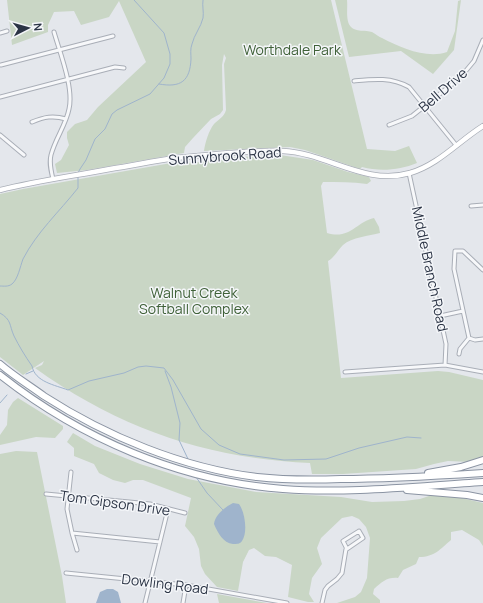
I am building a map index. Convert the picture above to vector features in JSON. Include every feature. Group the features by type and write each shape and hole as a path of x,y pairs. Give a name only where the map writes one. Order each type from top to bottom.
{"highway":[{"path":"0,364 19,379 67,411 92,424 131,443 204,467 256,477 296,480 362,479 483,473"},
{"path":"0,375 16,388 64,420 112,445 178,469 236,482 282,489 323,490 483,482"},
{"path":"406,477 461,467 483,460"},
{"path":"386,488 467,495 483,498"}],"main road":[{"name":"Sunnybrook Road","path":"0,190 53,179 175,158 284,151 313,156 368,174 394,175 409,173 435,161 483,126"}],"street":[{"path":"0,33 7,31"},
{"path":"53,179 50,163 51,154 66,119 71,99 54,32"},
{"path":"1,65 113,36"},
{"name":"Bell Drive","path":"389,125 412,116 464,73 474,61 483,42"},
{"path":"0,97 115,67 124,68"},
{"path":"354,81 378,79 400,82 409,87 456,146"},
{"path":"32,122 51,116 66,119"},
{"path":"0,135 24,155"},
{"name":"Middle Branch Road","path":"409,173 446,344 445,365"},
{"path":"471,206 483,204"},
{"path":"469,338 454,269 455,251 463,251 483,270"},
{"path":"440,316 463,311"},
{"path":"469,338 475,340 483,339"},
{"path":"459,354 460,349 469,338"},
{"path":"345,372 445,365 483,372"},
{"path":"71,472 67,509 77,550"},
{"name":"Tom Gipson Drive","path":"46,494 150,504 185,513"},
{"path":"145,603 168,508"},
{"path":"322,603 325,590 342,573 347,548 363,538 359,532 343,541 347,548"},
{"path":"72,533 160,542"},
{"name":"Dowling Road","path":"66,573 186,586 288,603"},
{"path":"183,603 186,586"}],"green space":[{"name":"Worthdale Park","path":"7,0 331,0 367,149 395,151 409,146 417,163 390,170 369,169 362,167 360,169 305,150 290,147 204,151 210,130 223,116 226,110 224,64 226,58 224,54 222,65 223,110 220,114 211,119 193,138 185,147 184,153 87,170 57,173 55,164 61,160 69,145 67,132 75,124 87,120 98,107 146,62 119,1 109,17 81,25 74,11 54,12 48,25 48,32 12,45"},
{"path":"335,0 347,0 348,21 353,29 372,32 381,38 406,49 423,53 439,54 447,52 455,31 458,1 461,0 454,50 433,74 401,51 349,57"},
{"name":"Walnut Creek Softball Complex","path":"280,155 313,160 348,172 369,177 371,181 367,184 350,182 323,182 321,186 327,233 335,235 342,234 374,218 379,227 380,233 356,238 347,242 328,261 341,378 438,371 483,380 483,457 470,462 448,461 416,469 343,474 312,474 310,463 235,455 200,447 132,424 99,408 35,368 42,365 44,361 23,375 0,357 0,194 177,162 175,164 223,160 224,158"},
{"path":"18,398 63,426 63,429 55,438 36,437 0,445 0,435 7,425 8,410 13,402"},
{"path":"73,433 95,446 140,464 188,479 256,492 341,497 372,502 404,501 420,499 432,495 453,496 483,503 483,546 479,540 462,530 451,532 451,540 437,552 429,556 419,557 416,564 403,570 398,578 388,579 374,589 373,594 380,600 380,603 337,603 355,597 361,592 367,578 370,538 366,527 359,519 352,516 342,518 321,538 317,548 322,564 312,578 309,594 314,602 288,597 292,565 276,557 265,556 254,548 249,550 243,562 238,591 217,587 205,574 201,566 199,549 194,537 185,526 191,498 143,480 133,480 125,483 113,480 99,473 94,464 74,456 74,448 67,442"},
{"path":"16,451 37,452 66,603 0,603 0,454"},
{"path":"217,594 267,603 219,603"}],"water":[{"path":"233,503 239,504 243,512 245,522 244,537 238,544 226,542 219,534 214,524 216,517"},
{"path":"107,589 113,589 118,592 121,603 96,603 100,592"}],"waterway":[{"path":"78,173 86,160 95,139 105,129 112,114 117,110 150,94 164,78 170,64 170,54 164,33 134,0"},
{"path":"159,84 179,84 189,73 191,46 203,18 203,0"},
{"path":"0,286 9,286 14,282 23,259 35,240 78,188 78,176"},
{"path":"0,313 7,318 10,323 18,344 37,376 46,382 68,390 89,381 124,373 138,367 146,366 164,368 173,380 201,429 219,445 240,454 284,460 326,459 359,448 407,437 421,438"},
{"path":"26,374 33,371"},
{"path":"165,371 171,387 180,423 179,440 188,459"},
{"path":"0,403 7,395"},
{"path":"196,477 207,493 223,510"}]}
